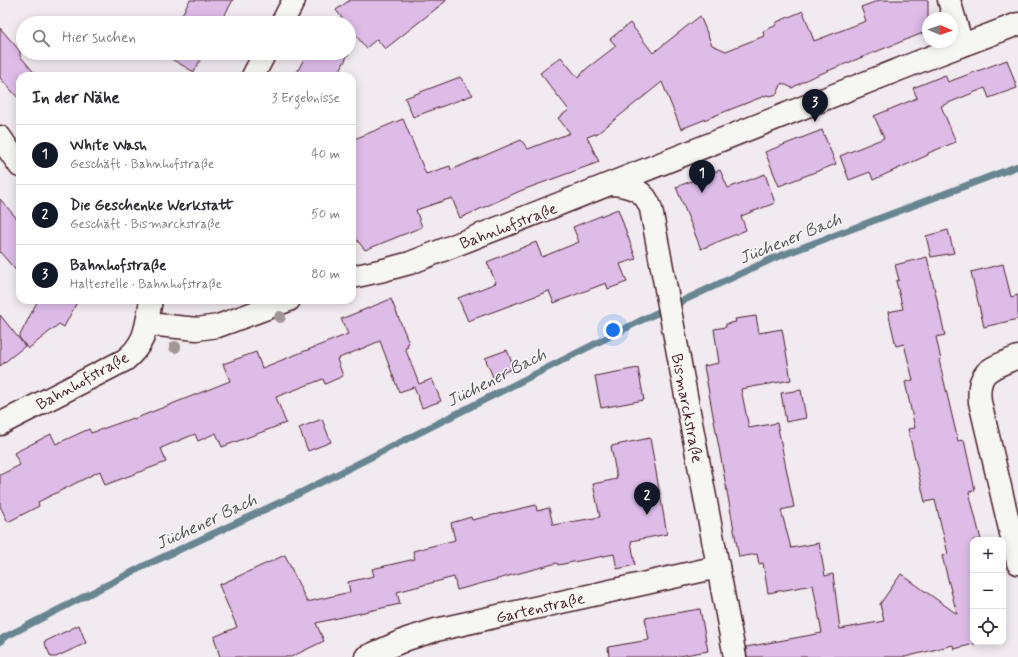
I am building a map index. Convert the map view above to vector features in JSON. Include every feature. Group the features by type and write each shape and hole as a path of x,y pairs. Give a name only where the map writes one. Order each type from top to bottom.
{"street":[{"path":"286,16 294,0"},
{"path":"949,0 962,45"},
{"name":"Bahnhofstraße","path":"356,276 410,262 1018,24"},
{"path":"255,72 261,60"},
{"path":"0,136 16,160"},
{"name":"Bismarckstraße","path":"612,184 636,189 647,199 652,216 735,657"},
{"name":"Bahnhofstraße","path":"0,424 125,360 140,344 148,324 150,304"},
{"path":"148,324 197,329 218,326 278,304"},
{"path":"1018,357 993,368 984,374 979,389 980,402 1018,563"},
{"name":"Gartenstraße","path":"366,657 407,639 436,630 718,567"}],"building":[{"path":"190,0 233,0 224,16 181,16"},
{"path":"350,0 447,0 385,49 377,39 366,48 356,36 356,16 341,16 336,10"},
{"path":"880,0 928,0 928,12 922,12 922,33 810,78 792,88 782,83 777,94 770,96 767,95 681,129 662,82 598,133 587,137 599,162 520,191 460,218 452,198 416,210 422,227 365,250 356,239 356,138 403,119 426,174 450,166 451,170 521,140 528,149 570,133 558,118 569,110 540,73 561,57 578,78 586,69 616,46 610,39 630,23 653,53 700,16 712,45 726,51 764,36 763,31 775,26 777,22 803,11 814,41 866,21 861,7"},
{"path":"0,28 16,46 16,60 23,60 34,72 16,72 16,96 0,78"},
{"path":"173,60 200,60 194,72"},
{"path":"303,60 345,60 339,72 297,72"},
{"path":"1007,60 1017,88 989,98 985,88 941,106 956,142 928,153 928,155 873,180 870,172 849,180 840,156 884,138 874,116 917,98 913,88 945,75 948,82"},
{"path":"460,77 473,95 413,117 405,98"},
{"path":"822,130 836,164 779,186 765,152"},
{"path":"720,170 728,188 765,174 775,203 741,216 746,230 701,249 676,187"},
{"path":"0,199 16,217 16,270 0,252"},
{"path":"618,209 636,259 620,264 627,282 608,289 606,283 554,303 549,291 468,321 458,298 496,283 487,262 536,242 542,257 579,242 573,227"},
{"path":"948,230 954,253 931,257 926,236"},
{"path":"927,257 945,335 936,337 941,360 939,360 958,441 964,440 975,490 969,492 980,537 970,537 970,645 954,649 953,645 905,657 747,657 746,647 822,633 813,585 768,593 763,563 759,564 757,554 739,557 704,366 719,363 714,329 726,327 726,324 736,322 735,319 756,316 759,333 782,329 791,380 741,389 749,428 777,423 794,507 781,510 791,548 819,543 825,576 833,574 840,629 884,621 880,604 901,574 957,614 942,556 948,554 935,500 925,502 908,429 915,428 905,382 913,380 904,344 896,346 888,312 903,309 896,281 899,280 895,265"},
{"path":"1003,264 1011,297 1018,295 1018,319 984,327 971,272"},
{"path":"391,299 409,343 407,344 408,347 405,348 419,384 432,379 441,401 422,408 414,387 399,392 380,341 337,359 343,376 325,384 323,379 276,397 286,423 222,447 216,433 198,441 195,434 161,448 166,462 105,485 100,471 38,502 39,506 8,522 0,506 0,475 20,465 14,453 51,434 56,444 89,429 91,433 133,418 134,419 230,381 223,364 256,352 262,368 348,334 341,319"},
{"path":"36,304 76,304 64,327 59,324 28,349 19,337"},
{"path":"0,315 25,346 0,366"},
{"path":"507,350 514,368 493,377 485,358"},
{"path":"638,368 644,400 601,408 595,376"},
{"path":"801,390 806,418 786,422 781,393"},
{"path":"322,419 331,442 308,451 299,428"},
{"path":"650,438 667,534 631,541 635,565 617,569 614,554 558,565 557,563 457,590 454,577 397,592 400,604 316,623 324,641 291,657 220,657 214,637 237,627 219,585 285,555 307,602 350,592 348,582 374,576 372,569 415,559 413,551 455,540 451,523 471,517 472,520 536,505 537,511 549,508 553,525 600,517 593,484 617,479 611,446"},
{"path":"700,609 708,651 674,657 609,657 608,647 649,640 645,618"},
{"path":"79,625 86,643 56,657 51,657 44,642"}],"waterway":[{"name":"Jüchener Bach","path":"0,642 3,638 144,566 298,494 644,319 772,259 1018,166"}],"place":[{"name":"Bahnhofstraße","path":"815,122"},
{"name":"White Wash","path":"702,193"},
{"name":"Die Geschenke Werkstatt","path":"647,515"}]}
